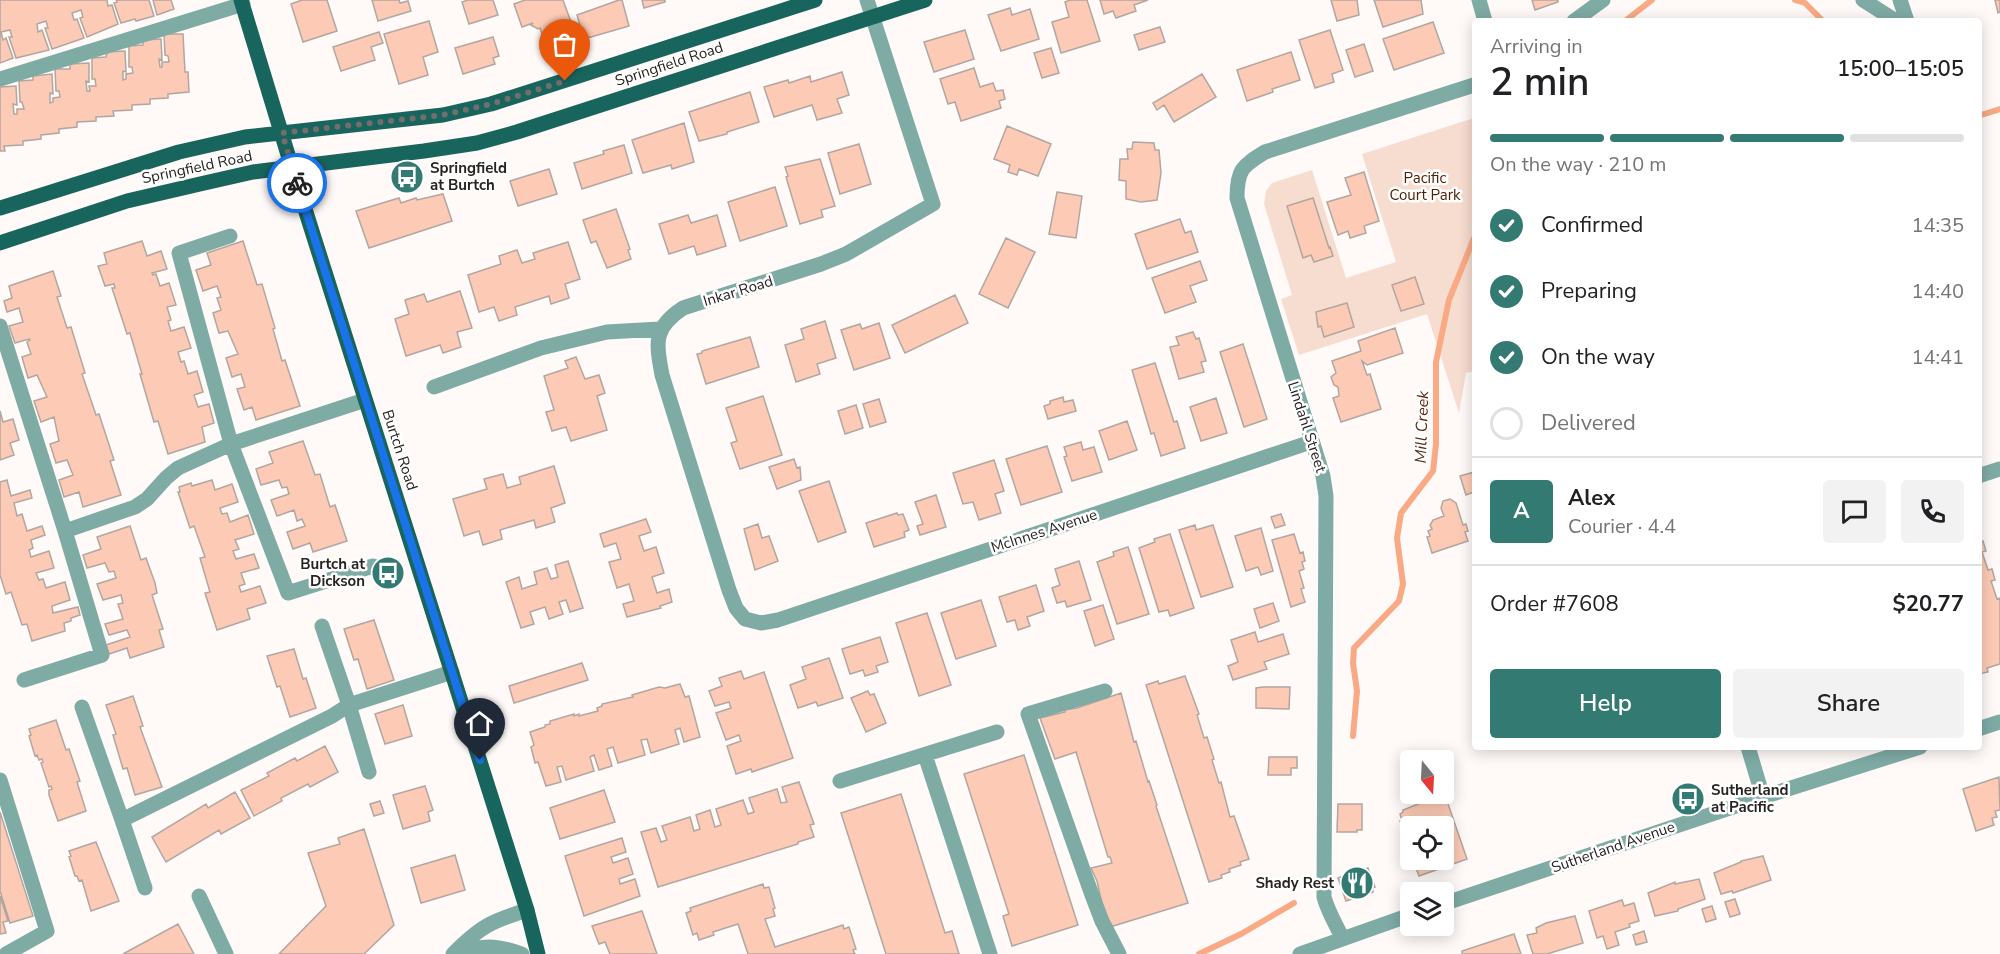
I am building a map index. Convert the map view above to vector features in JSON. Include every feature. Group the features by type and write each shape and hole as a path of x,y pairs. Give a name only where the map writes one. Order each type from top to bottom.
{"main road":[{"name":"Springfield Road","path":"0,208 179,152 245,137 443,115 491,104 815,0"},
{"name":"Springfield Road","path":"0,243 127,201 253,172 477,143 925,0"},
{"name":"Burtch Road","path":"242,2 292,168 527,910 538,954"},
{"name":"Burtch Road","path":"527,910 546,954"}],"street":[{"name":"Inkar Road","path":"660,329 669,317 683,308 846,254 933,204 867,0"},
{"path":"1479,0 1484,18"},
{"path":"1578,18 1604,0"},
{"path":"1863,0 1891,18"},
{"path":"1900,0 1906,18"},
{"path":"0,79 242,2"},
{"name":"Lindahl Street","path":"1342,938 1327,910 1324,897 1326,496 1323,476 1237,198 1237,178 1245,164 1265,152 1472,86"},
{"path":"230,236 179,254 231,444 288,593 373,566"},
{"path":"0,326 102,655 24,680"},
{"path":"434,387 541,348 607,332 660,329"},
{"name":"McInnes Avenue","path":"660,329 657,345 662,375 736,608 745,620 761,623 778,620 1311,442"},
{"path":"64,531 135,507 147,499 178,468 231,444 365,400"},
{"path":"1982,475 2000,469"},
{"path":"322,626 369,772"},
{"path":"122,820 322,721 349,705 452,672"},
{"path":"1105,691 1028,714 1092,895 1109,937 1119,954"},
{"path":"82,707 145,888"},
{"path":"1982,728 2000,722"},
{"path":"840,781 998,732"},
{"path":"1749,750 1763,797"},
{"name":"Sutherland Avenue","path":"1454,900 1911,750"},
{"path":"925,755 990,954"},
{"path":"0,780 47,931 6,954"},
{"path":"199,896 226,954"},
{"path":"453,954 484,926 527,910"},
{"path":"1300,954 1400,918"},
{"path":"465,954 486,946 522,954"}],"green space":[{"name":"Pacific Court Park","path":"1472,119 1472,372 1466,373 1459,413 1427,314 1299,355 1281,299 1292,295 1264,204 1266,191 1272,183 1312,170 1346,278 1396,262 1362,154"}],"building":[{"path":"0,0 107,0 108,6 112,5 118,24 87,37 80,18 83,17 81,10 72,13 74,20 77,19 84,38 52,49 45,28 48,28 46,21 37,24 38,32 42,30 49,50 16,58 9,37 12,37 10,30 1,32 3,40 6,38 13,58 0,63"},
{"path":"116,0 149,0 154,16 121,23 114,3 117,2"},
{"path":"153,0 171,0 174,9 157,15"},
{"path":"302,0 327,0 337,31 303,42 291,4"},
{"path":"372,0 399,0 400,3 408,1 411,11 378,21"},
{"path":"493,0 498,15 469,24 462,2"},
{"path":"525,0 563,0 571,22 564,25 569,39 546,46 540,28 531,25 533,23 522,27 514,4"},
{"path":"622,0 629,26 584,39 577,15"},
{"path":"642,0 665,0 665,2 644,8"},
{"path":"1087,0 1100,41 1061,53 1052,22 1069,17 1065,2"},
{"path":"1100,0 1148,0 1134,5 1136,11 1116,18 1113,11 1104,14"},
{"path":"1331,0 1357,0 1359,15 1337,21"},
{"path":"1374,0 1421,0 1423,14 1383,27"},
{"path":"1532,0 1558,0 1558,2 1535,10"},
{"path":"1995,0 2000,0 2000,12 1998,13"},
{"path":"1010,8 1012,15 1030,9 1039,39 1001,51 988,15"},
{"path":"429,21 438,52 423,57 428,75 399,84 384,34"},
{"path":"1433,22 1444,53 1394,70 1383,39"},
{"path":"1160,27 1165,42 1139,50 1134,35"},
{"path":"965,30 974,59 934,72 924,42"},
{"path":"1330,30 1343,70 1332,74 1334,82 1315,88 1299,40"},
{"path":"379,32 383,43 371,47 375,60 341,71 333,47"},
{"path":"164,34 183,34 185,72 188,72 189,92 168,94 168,98 150,99 150,104 132,105 132,110 113,111 114,116 96,117 96,121 77,122 77,127 59,129 59,133 41,135 41,139 23,141 23,145 4,146 5,151 0,151 0,87 16,86 17,105 13,104 14,114 17,114 17,109 24,109 20,102 19,81 33,80 33,76 52,74 53,94 50,93 50,103 53,102 53,98 60,97 59,91 56,91 55,69 70,69 70,64 89,63 89,82 86,81 87,91 90,91 89,86 96,86 95,79 92,79 92,58 106,57 107,52 125,51 126,72 123,71 123,80 126,79 126,74 133,73 132,67 129,67 129,46 143,45 143,40 161,39 160,67 162,67 162,62 169,62 168,56 165,55"},
{"path":"493,37 499,56 493,58 495,64 463,74 455,48"},
{"path":"1364,44 1373,71 1355,77 1346,50"},
{"path":"1051,48 1059,73 1042,78 1034,53"},
{"path":"1291,52 1300,80 1272,89 1273,92 1247,101 1237,70"},
{"path":"974,68 980,87 993,83 996,91 1003,90 1005,99 999,101 1001,108 961,121 955,102 948,104 940,79"},
{"path":"842,72 849,95 837,99 842,113 817,120 812,105 774,117 764,87 788,80 789,83 810,76 811,82"},
{"path":"1202,74 1216,97 1174,122 1164,105 1157,110 1153,103"},
{"path":"750,92 759,122 699,141 689,112"},
{"path":"684,123 694,162 672,169 671,165 643,173 632,140"},
{"path":"1007,126 1051,144 1038,176 1019,169 1017,175 1008,172 1010,165 994,159"},
{"path":"1133,142 1154,143 1155,150 1159,150 1161,173 1157,200 1141,202 1126,199 1126,181 1119,180 1120,159 1128,159 1127,149 1132,149"},
{"path":"859,144 871,184 840,194 828,153"},
{"path":"624,145 632,173 582,189 574,163"},
{"path":"820,159 835,206 821,210 823,217 800,224 785,167"},
{"path":"549,169 557,194 518,206 510,181"},
{"path":"1364,172 1379,221 1364,226 1366,233 1350,238 1348,231 1338,235 1327,202 1351,195 1345,178"},
{"path":"775,187 787,226 740,241 728,202"},
{"path":"1057,192 1082,196 1076,238 1049,234"},
{"path":"443,194 452,221 369,248 356,211 399,198 401,203"},
{"path":"1313,198 1333,256 1314,262 1311,255 1303,258 1287,206"},
{"path":"616,209 630,249 628,250 631,259 607,268 596,241 591,243 583,220"},
{"path":"688,215 691,223 717,215 726,246 697,255 694,246 669,254 659,224"},
{"path":"1180,219 1185,233 1191,231 1198,252 1147,269 1135,234"},
{"path":"1006,238 1035,252 1008,308 979,294"},
{"path":"142,241 147,256 161,251 167,269 152,273 156,274 160,286 169,283 176,305 167,307 171,320 168,321 171,331 184,327 191,348 178,352 181,362 184,361 188,374 197,371 203,392 194,395 198,407 209,404 214,423 202,427 205,442 168,454 158,421 154,422 130,333 127,334 112,288 115,288 114,284 105,286 98,266 107,264 104,253"},
{"path":"243,241 257,285 262,284 282,361 285,360 300,406 256,420 252,407 244,410 237,389 245,387 241,374 232,377 226,358 238,354 228,331 219,333 213,313 221,310 217,298 221,297 217,286 203,291 196,270 211,265 207,253"},
{"path":"568,242 580,279 565,284 569,298 551,304 549,296 515,307 517,315 499,321 494,307 479,312 468,275 501,264 499,256 517,250 522,263 535,259 533,253"},
{"path":"1200,261 1207,280 1190,286 1196,302 1165,313 1152,278"},
{"path":"53,271 61,296 57,297 67,328 71,327 85,373 82,374 96,415 99,414 114,460 110,461 121,495 83,507 79,492 64,497 59,480 73,475 67,460 56,463 50,444 59,441 54,417 41,422 34,401 47,397 37,375 28,378 22,357 31,354 27,342 30,340 15,343 9,326 23,322 19,308 7,312 4,301 12,298 9,286"},
{"path":"1415,277 1424,304 1401,311 1392,285"},
{"path":"460,291 472,328 457,332 461,347 443,353 440,345 406,356 395,319 409,314 405,300 424,294 427,302"},
{"path":"955,295 968,323 905,353 892,325"},
{"path":"1347,303 1354,327 1324,337 1321,326 1318,327 1316,312"},
{"path":"825,321 836,358 817,364 820,374 796,382 785,345 804,339 801,329"},
{"path":"879,323 890,358 854,370 841,330 860,324 862,329"},
{"path":"1395,328 1403,353 1367,365 1362,361 1367,375 1370,374 1381,409 1341,422 1333,398 1339,396 1338,387 1334,385 1331,377 1336,373 1332,361 1361,351 1358,341"},
{"path":"1193,332 1196,339 1199,338 1206,361 1201,362 1204,372 1179,379 1170,347 1179,345 1176,337"},
{"path":"750,337 759,367 706,384 697,354"},
{"path":"1243,344 1267,419 1244,427 1220,352"},
{"path":"576,357 585,379 599,375 605,393 597,396 607,430 571,441 566,427 552,431 546,412 554,410 544,376 568,368 565,361"},
{"path":"1155,363 1185,448 1161,456 1154,433 1151,434 1132,370"},
{"path":"763,396 782,455 740,469 731,443 737,441 726,408"},
{"path":"1063,397 1064,402 1073,400 1076,411 1048,419 1044,406 1050,404 1050,401"},
{"path":"1216,398 1227,433 1201,441 1190,407"},
{"path":"879,399 886,422 870,427 863,404"},
{"path":"856,405 863,428 845,434 838,411"},
{"path":"0,411 3,422 13,419 19,440 10,443 14,455 0,460"},
{"path":"1127,421 1137,450 1109,460 1099,431"},
{"path":"303,441 315,475 320,474 330,507 335,505 347,541 313,552 310,543 293,549 287,532 305,526 302,519 297,521 294,510 277,516 271,500 289,494 287,487 282,488 279,480 261,485 256,469 273,463 269,452"},
{"path":"1081,442 1083,450 1094,447 1102,472 1072,481 1064,457 1067,456 1064,447"},
{"path":"1047,446 1062,492 1021,505 1006,459"},
{"path":"794,459 797,468 800,467 801,480 777,489 769,467"},
{"path":"994,460 1004,491 995,494 1001,513 979,520 973,502 963,504 953,473"},
{"path":"554,466 565,503 551,508 555,522 536,528 534,520 500,530 502,539 483,545 479,531 464,536 453,499 487,489 484,479 503,474 507,488 521,484 519,477"},
{"path":"1472,473 1472,493 1466,495 1460,476"},
{"path":"7,480 11,496 30,490 32,498 14,503 17,516 22,514 27,531 42,526 45,535 31,540 33,548 29,550 31,557 49,551 54,568 36,573 39,580 43,579 46,588 65,582 70,600 52,606 53,613 78,607 80,615 64,623 65,631 32,641 27,624 22,625 11,592 6,594 0,575 0,482"},
{"path":"212,480 215,490 232,484 238,502 220,508 222,514 227,513 230,522 248,515 254,534 235,540 239,549 233,551 236,559 254,554 259,568 241,573 245,584 239,586 241,592 260,586 266,603 247,609 250,619 217,630 205,593 210,592 200,558 205,557 194,526 190,528 178,492 180,492 179,487"},
{"path":"829,481 846,532 818,542 799,491"},
{"path":"936,495 946,527 920,535 917,526 923,524 915,502"},
{"path":"1450,499 1456,503 1463,525 1466,524 1468,531 1465,532 1468,541 1432,553 1427,537 1430,536 1428,531 1432,529 1430,525 1433,520 1444,516 1441,508 1443,501"},
{"path":"897,513 898,515 903,514 909,530 904,532 905,537 874,547 866,523"},
{"path":"1281,514 1285,525 1275,528 1271,517"},
{"path":"646,519 651,532 639,536 644,551 656,547 664,573 652,577 657,593 669,589 672,602 660,606 661,608 627,617 623,604 634,601 629,584 617,588 609,562 621,559 616,543 604,547 600,534"},
{"path":"758,524 762,538 769,536 778,561 755,570 744,529"},
{"path":"1195,525 1196,530 1213,525 1233,587 1201,597 1179,530"},
{"path":"130,526 141,560 146,558 155,583 157,593 152,595 163,629 159,630 164,647 130,658 127,648 109,654 106,645 130,637 127,630 109,635 105,624 123,619 118,604 123,603 121,595 103,600 97,584 116,578 114,571 109,572 105,563 87,568 83,555 101,549 97,537"},
{"path":"1261,528 1273,571 1261,575 1258,567 1246,571 1235,536"},
{"path":"1170,534 1194,608 1170,616 1168,610 1159,612 1139,548 1155,542 1154,539"},
{"path":"1294,534 1305,561 1302,562 1304,569 1299,571 1305,602 1291,607 1272,540"},
{"path":"1982,541 1983,541 1986,551 1982,552"},
{"path":"1128,547 1149,614 1117,624 1097,562 1114,556 1113,552"},
{"path":"1982,552 1988,570 1992,569 1995,580 1991,581 1997,599 2000,598 2000,664 1987,668 1988,672 1982,673"},
{"path":"568,561 583,608 570,612 566,600 559,602 563,614 549,619 545,607 530,612 534,624 521,628 506,582 519,577 522,589 537,584 534,572 547,568 551,579 558,577 555,565"},
{"path":"1079,561 1091,600 1067,607 1065,601 1057,603 1052,588 1060,585 1055,569"},
{"path":"1036,585 1044,611 1027,617 1030,626 1018,630 1015,620 1007,622 999,597"},
{"path":"981,600 996,646 956,659 941,613"},
{"path":"1273,603 1279,621 1260,628 1254,609"},
{"path":"1103,605 1114,639 1095,646 1084,611"},
{"path":"927,613 951,685 919,696 896,623"},
{"path":"374,620 394,680 367,689 358,659 354,660 344,629"},
{"path":"1255,632 1258,642 1283,634 1289,654 1264,662 1267,669 1233,680 1228,666 1238,662 1231,640"},
{"path":"880,637 888,662 876,666 878,672 865,676 863,670 850,674 842,649"},
{"path":"294,649 303,679 306,678 316,708 290,717 267,656"},
{"path":"829,658 843,698 818,706 816,702 798,708 790,685 806,679 802,667"},
{"path":"582,663 588,680 514,703 509,686"},
{"path":"741,671 744,679 764,672 793,758 752,772 751,769 736,774 727,746 741,741 739,735 726,740 716,713 731,708 729,702 715,706 709,691 722,686 719,678"},
{"path":"1185,676 1199,714 1197,715 1204,738 1207,737 1230,817 1234,816 1249,859 1229,869 1230,872 1221,875 1222,878 1209,882 1146,685 1158,681 1159,684"},
{"path":"680,684 685,697 689,696 700,737 684,742 680,728 675,730 679,744 651,753 647,739 641,740 645,755 618,763 613,747 607,749 612,766 599,770 594,755 590,757 594,771 566,780 562,766 557,767 561,782 546,786 538,762 535,763 531,747 534,745 530,732 545,727 550,724 550,721 574,714 574,716 579,714 579,716 598,711 597,708 602,704 633,697 632,695 659,687 665,688"},
{"path":"1290,687 1289,709 1256,708 1256,688"},
{"path":"868,691 870,695 874,694 886,723 866,732 851,698"},
{"path":"1121,693 1134,742 1136,741 1188,903 1110,927 1091,868 1112,863 1108,857 1076,752 1055,759 1040,718"},
{"path":"133,696 143,726 140,727 162,787 135,795 127,768 123,769 113,735 116,734 106,705"},
{"path":"403,705 412,736 385,744 375,714"},
{"path":"56,720 80,781 77,782 86,811 58,821 49,795 49,790 52,789 51,786 49,787 41,763 42,759 39,760 37,755 35,756 29,736 31,735 29,729"},
{"path":"325,746 338,772 310,787 308,784 281,798 282,801 254,816 241,790 269,776 267,773 295,758 297,761"},
{"path":"1024,755 1078,925 1012,946 1003,916 1009,914 964,774"},
{"path":"1269,757 1297,757 1297,768 1291,768 1291,775 1268,775"},
{"path":"1999,777 2000,810 1995,811 1997,817 1992,818 1994,825 1976,831 1963,789"},
{"path":"799,782 814,824 810,825 814,837 658,887 641,832 656,828 661,842 667,840 662,826 690,817 694,831 700,829 696,815 710,810 715,827 721,825 716,809 743,800 748,814 754,812 749,798 777,789 781,803 787,802 782,787"},
{"path":"425,786 433,810 428,812 430,821 403,829 393,795"},
{"path":"604,790 615,822 560,839 550,808"},
{"path":"235,792 250,818 221,834 219,830 166,862 152,837 206,804 208,808"},
{"path":"901,794 945,933 952,931 959,954 886,954 841,813"},
{"path":"380,801 384,813 374,816 370,804"},
{"path":"1338,804 1362,804 1362,830 1337,832"},
{"path":"1418,804 1448,804 1452,816 1401,816 1403,810"},
{"path":"0,812 33,916 10,923 0,891"},
{"path":"1454,821 1467,859 1454,864"},
{"path":"364,829 394,925 364,954 279,954 326,906 308,853 340,844 338,838"},
{"path":"622,838 626,852 611,857 613,863 628,858 633,874 619,879 620,884 635,879 640,896 584,916 565,856"},
{"path":"96,842 119,901 91,911 82,880 79,881 75,876 69,851"},
{"path":"455,855 465,890 421,903 411,868"},
{"path":"1763,856 1771,880 1733,893 1732,891 1721,894 1714,873 1741,861"},
{"name":"Shady Rest","path":"1368,868 1375,887 1372,888 1373,892 1346,901 1338,878"},
{"path":"1417,870 1436,870 1419,876"},
{"path":"1699,879 1705,899 1678,909 1678,911 1655,916 1648,893 1675,882 1675,884"},
{"path":"763,884 764,888 769,887 775,908 773,909 775,916 765,919 775,947 843,925 844,929 849,927 856,949 853,950 855,954 748,954 738,924 713,932 714,935 699,940 697,933 693,935 686,913 691,911 690,908"},
{"path":"0,896 8,921 3,922 6,933 0,934"},
{"path":"1735,899 1740,914 1730,917 1725,902"},
{"path":"1622,900 1624,906 1634,903 1639,921 1615,932 1619,945 1607,949 1603,936 1597,938 1589,911"},
{"path":"1712,906 1716,919 1706,922 1702,909"},
{"path":"642,911 657,954 610,954 605,942 599,944 592,926"},
{"path":"1575,916 1583,943 1547,954 1533,954 1527,935 1537,933 1536,928 1546,923"},
{"path":"178,924 194,954 123,954"},
{"path":"1644,931 1647,942 1636,945 1633,935"},
{"path":"1514,934 1521,954 1462,954 1462,951"}],"waterway":[{"name":"Mill Creek","path":"1629,18 1652,0"},
{"name":"Mill Creek","path":"1795,0 1805,3 1820,18"},
{"name":"Mill Creek","path":"1982,115 2000,109"},
{"name":"Mill Creek","path":"1353,736 1357,691 1353,663 1354,648 1399,601 1403,584 1397,538 1401,513 1433,471 1436,444 1436,362 1449,300 1472,243"},
{"name":"Mill Creek","path":"1199,954 1241,934 1294,903"}],"way so far":[{"path":"297,183 282,133 443,115 491,104 565,81"}],"place":[{"name":"Springfield at Burtch","path":"407,177"},
{"name":"Burtch at Dickson","path":"388,573"},
{"name":"Sutherland at Pacific","path":"1688,799"},
{"name":"Shady Rest","path":"1357,883"}],"route":[{"path":"297,183 480,760"}]}
